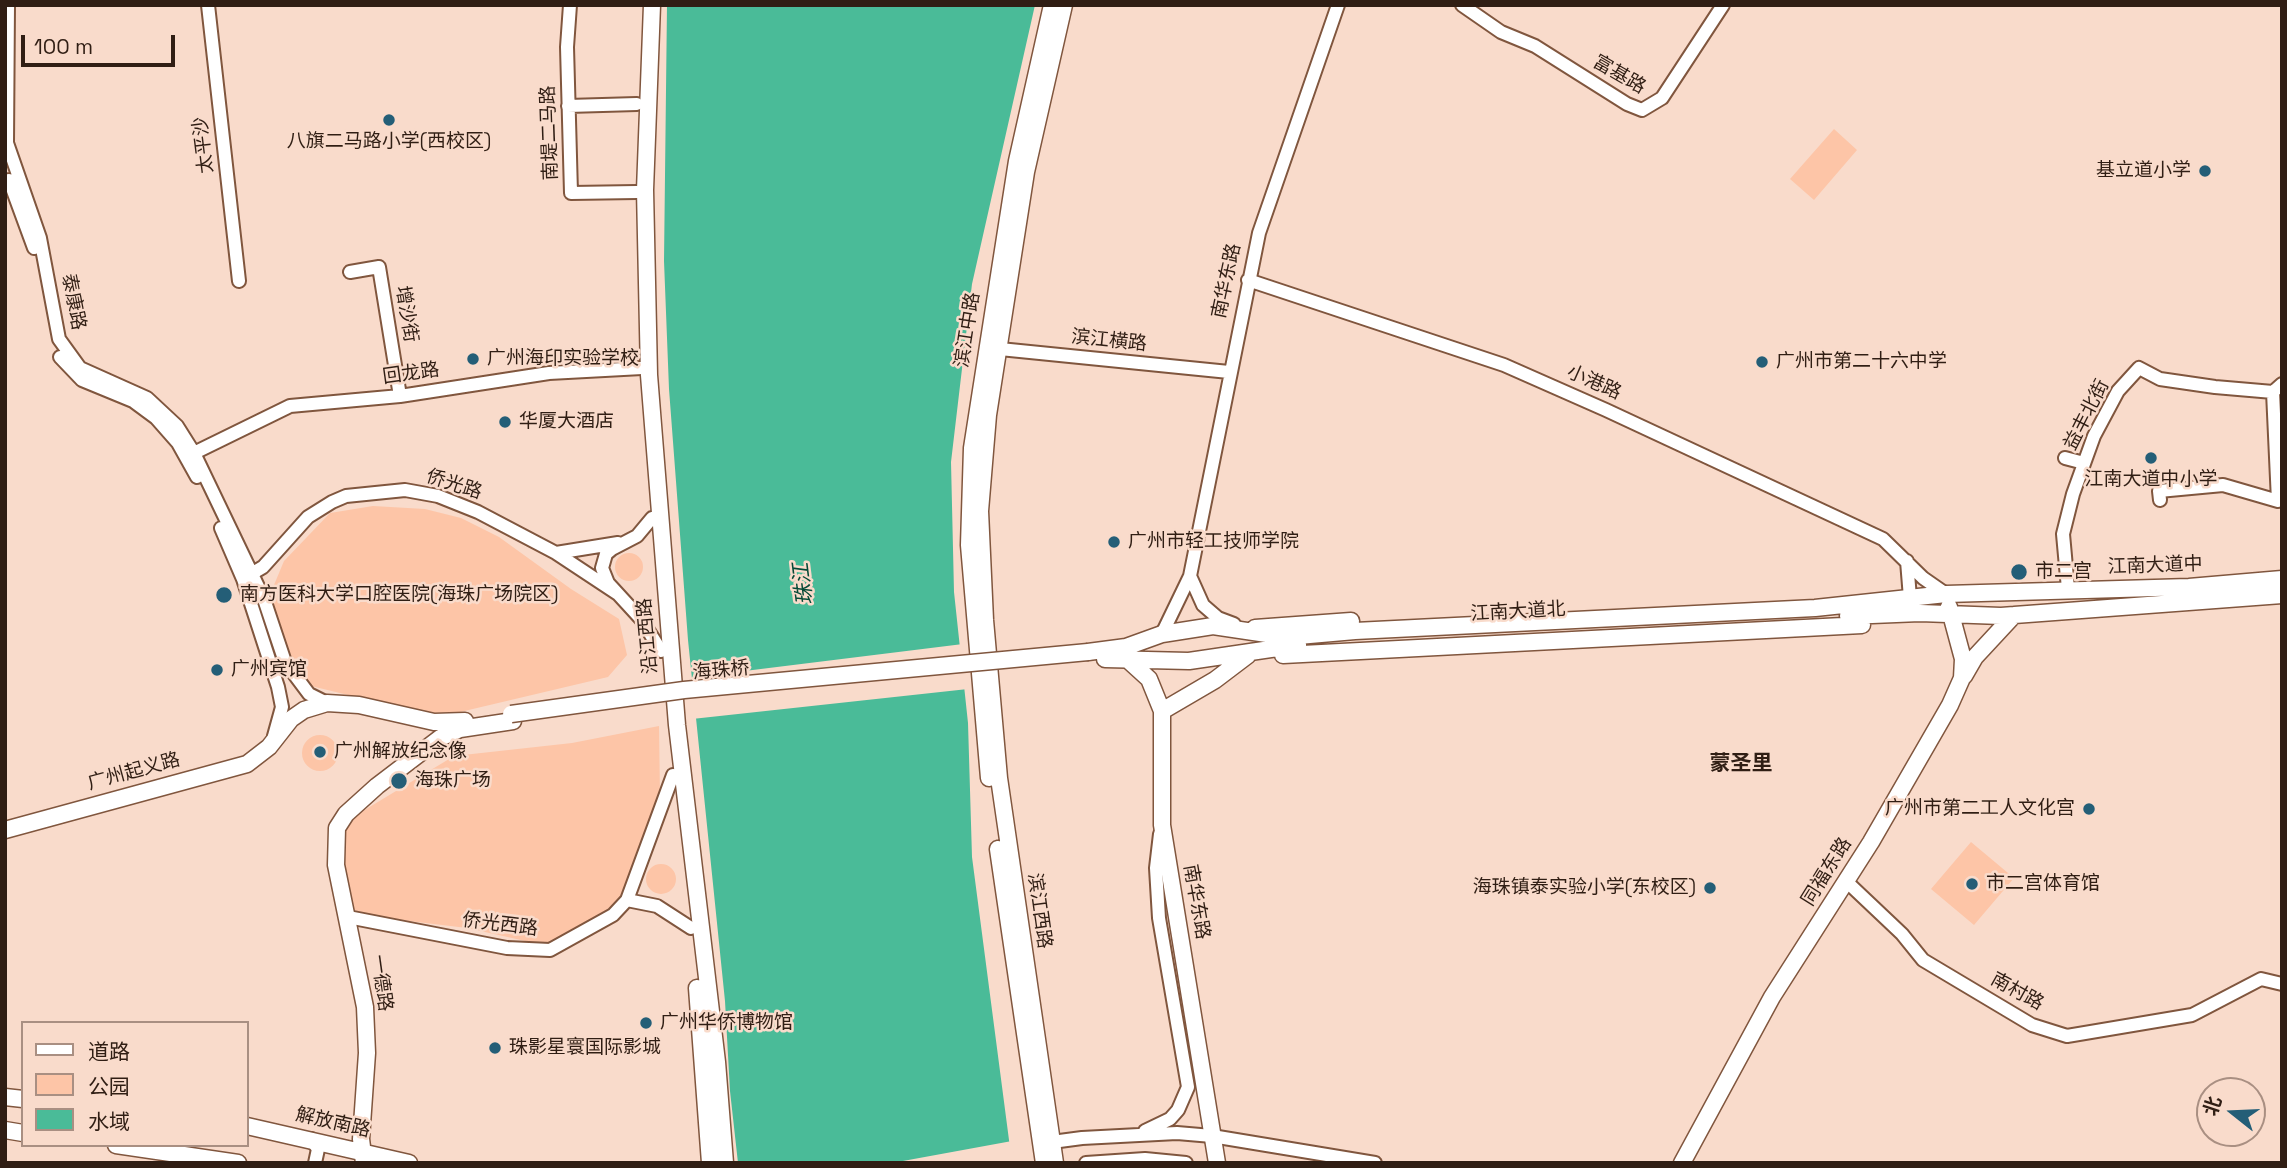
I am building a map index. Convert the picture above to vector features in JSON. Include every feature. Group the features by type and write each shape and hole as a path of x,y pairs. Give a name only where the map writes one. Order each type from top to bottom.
{"main road":[{"path":"642,104 644,5"},
{"path":"642,104 652,5"},
{"name":"滨江中路","path":"983,665 981,485 992,349 1017,161 1052,5"},
{"name":"滨江中路","path":"992,349 1026,172 1064,5"},
{"name":"沿江西路","path":"642,104 637,192 642,368 661,651 691,928 710,1159"},
{"name":"沿江西路","path":"642,104 646,289 655,460 677,725 717,1062 725,1163"},
{"name":"江南大道中","path":"1946,594 2205,586 2282,579"},
{"path":"1946,594 1963,659 1962,678"},
{"name":"江南大道北","path":"1088,656 1126,647 1162,634 1213,626 1249,629 1268,636 1287,637 1355,631 1815,608 1946,594"},
{"path":"1249,629 1873,595 1910,598"},
{"name":"江南大道中","path":"1951,614 2014,615 2282,595"},
{"name":"江南大道北","path":"1088,656 1171,662 1358,641 1951,614"},
{"name":"同福东路","path":"1682,1163 1772,998 1939,726 1962,678 1975,657 2014,615"},
{"path":"1162,711 1215,680 1243,655 1270,644 1355,631"},
{"name":"海珠桥","path":"327,703 359,705 449,723 512,717 696,689 1088,656"},
{"name":"南华东路","path":"1127,659 1149,679 1162,711 1162,825 1217,1163"},
{"name":"滨江西路","path":"983,665 1049,1157"},
{"name":"广州起义路","path":"5,830 148,789 228,770 258,758 291,719 304,710 327,703"},
{"name":"海珠桥","path":"346,814 440,738 460,729 512,717"},
{"name":"一德路","path":"346,814 337,828 334,853 362,979 367,1029 363,1157"},
{"name":"解放南路","path":"248,1126 311,1139 363,1157 409,1163"},
{"path":"130,1147 238,1163"}],"street":[{"name":"泰康路","path":"8,5 7,144 40,238 59,338 65,351 80,368 141,395 161,408 194,453 247,577 282,707 269,747"},
{"name":"太平沙","path":"208,5 239,281"},
{"name":"南堤二马路","path":"570,5 568,106 571,193 637,192"},
{"name":"南华东路","path":"1162,634 1190,576 1248,280 1265,211 1338,5"},
{"name":"富基路","path":"1462,5 1501,32 1535,46 1627,104 1642,110 1662,98 1723,5"},
{"path":"568,106 642,104"},
{"name":"泰康路","path":"5,169 35,253 55,350 77,376 133,401 166,428 199,481 247,577 264,599 285,663 309,694 327,703"},
{"name":"增沙街","path":"350,272 379,267 400,396"},
{"name":"小港路","path":"1248,280 1504,365 1872,533 1892,545 1906,561 1946,594"},
{"name":"滨江横路","path":"992,349 1229,373"},
{"name":"回龙路","path":"194,453 290,406 400,396 549,373 642,368"},
{"name":"益丰北街","path":"2067,589 2063,534 2084,463 2094,436 2118,391 2139,368 2161,379 2278,388"},
{"path":"2160,500 2159,491 2222,485 2278,501 2278,388"},
{"path":"2065,458 2084,463"},
{"name":"侨光路","path":"247,577 270,560 308,517 332,502 382,491 421,492 454,501 556,553 618,594"},
{"path":"652,518 645,529 606,554 602,568 603,576 641,618 661,651"},
{"path":"556,553 622,543"},
{"path":"1906,561 1910,598"},
{"path":"1190,576 1192,588 1211,613 1249,629"},
{"name":"侨光西路","path":"348,917 507,948 550,950 613,915 626,900 673,775"},
{"path":"1049,1157 1135,1135 1170,1119 1184,1102 1188,1078 1157,902 1156,868 1162,825"},
{"name":"南村路","path":"1846,881 1902,933 1923,960 2032,1025 2067,1036 2192,1014 2261,979 2282,984"},
{"path":"626,900 657,906 691,928"},
{"path":"1181,1045 1205,1086"},
{"path":"1135,1135 1212,1136 1374,1163"},
{"path":"1209,1163 1212,1136"},
{"path":"311,1139 318,1149 315,1163"},
{"path":"1086,1163 1140,1159 1186,1163"},
{"path":"1140,1159 1155,1163"}],"green space":[{"path":"1834,129 1857,150 1814,200 1790,179"},
{"name":"海珠广场","path":"373,506 425,509 461,518 499,537 571,589 619,619 627,655 608,677 439,717 311,686 282,642 269,597 284,561 330,513"},
{"path":"629,553 639,557 643,567 639,577 629,581 619,577 615,567 619,557"},
{"name":"海珠广场","path":"659,726 660,796 620,898 608,910 560,940 539,944 467,928 384,918 353,910 342,873 344,834 353,817 454,756 572,743"},
{"path":"320,735 332,741 338,753 332,765 320,771 308,765 302,753 308,741"},
{"name":"市二宫体育馆","path":"1971,842 2014,878 1974,925 1931,889"},
{"path":"661,864 672,868 676,879 672,890 661,894 650,890 646,879 650,868"}],"water":[{"name":"珠江","path":"667,5 1035,5 972,284 951,462 954,592 968,723 972,857 1012,1163 738,1163 730,1091 725,1001 688,640 669,389 664,261"}],"pier":[{"path":"963,644 968,689 692,719 688,678"},
{"path":"1012,1141 1015,1163 892,1163"}],"place":[{"name":"八旗二马路小学(西校区)","path":"389,120"},
{"name":"基立道小学","path":"2205,171"},
{"name":"广州海印实验学校","path":"473,359"},
{"name":"广州市第二十六中学","path":"1762,362"},
{"name":"华厦大酒店","path":"505,422"},
{"name":"江南大道中小学","path":"2151,458"},
{"name":"广州市轻工技师学院","path":"1114,542"},
{"name":"市二宫","path":"2019,572"},
{"name":"南方医科大学口腔医院(海珠广场院区)","path":"224,595"},
{"name":"广州宾馆","path":"217,670"},
{"name":"广州解放纪念像","path":"320,752"},
{"name":"海珠广场","path":"399,781"},
{"name":"广州市第二工人文化宫","path":"2089,809"},
{"name":"市二宫体育馆","path":"1972,884"},
{"name":"海珠镇泰实验小学(东校区)","path":"1710,888"},
{"name":"广州华侨博物馆","path":"646,1023"},
{"name":"珠影星寰国际影城","path":"495,1048"}],"district":[{"name":"蒙圣里","path":"1741,764"}]}
